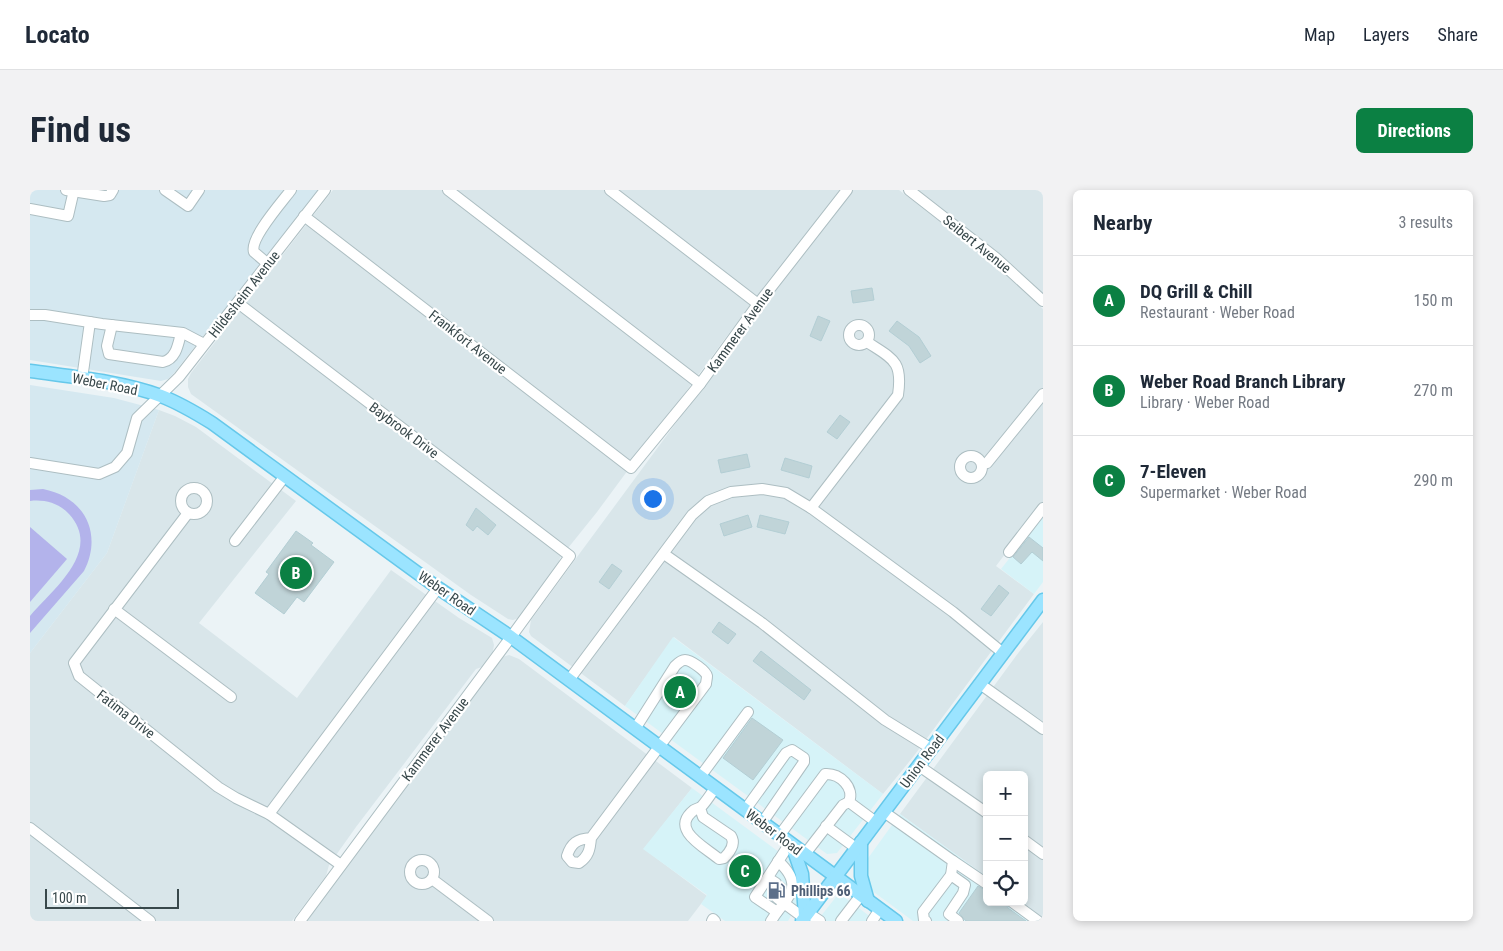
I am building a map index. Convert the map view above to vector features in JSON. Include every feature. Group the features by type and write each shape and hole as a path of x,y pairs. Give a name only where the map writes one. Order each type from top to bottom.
{"main road":[{"name":"Weber Road","path":"30,371 134,388 161,396 186,407 212,423 438,588 511,637 896,921"},
{"name":"Union Road","path":"805,917 1042,603"},
{"path":"791,844 802,874 805,917"},
{"path":"859,845 864,898"}],"street":[{"path":"30,209 68,216 71,191 104,196 110,195 113,190"},
{"path":"168,191 188,206 199,190"},
{"path":"268,264 254,252 253,244 257,235 291,190"},
{"name":"Hildesheim Avenue","path":"30,463 99,474 115,467 127,454 137,418 179,377 324,190"},
{"path":"448,190 700,384"},
{"path":"610,190 758,304"},
{"name":"Kammerer Avenue","path":"632,468 700,384 758,304 847,190"},
{"name":"Seibert Avenue","path":"908,190 996,258 1043,301"},
{"name":"Frankfort Avenue","path":"304,216 632,468"},
{"name":"Baybrook Drive","path":"238,303 570,556"},
{"path":"30,315 45,315 181,333 204,344"},
{"path":"82,379 90,322"},
{"path":"112,325 107,346 109,354 162,362 168,361 175,352 181,333"},
{"path":"811,508 898,395 899,371 890,358 867,342"},
{"path":"982,464 988,463 1043,394"},
{"path":"235,541 286,476"},
{"path":"569,680 698,510 708,501 731,492 762,489 786,493 811,508 953,612 1003,654"},
{"path":"1009,552 1043,508"},
{"name":"Fatima Drive","path":"188,514 74,663 79,676 218,787 269,814 341,866"},
{"path":"664,554 762,624 885,720 932,749"},
{"name":"Kammerer Avenue","path":"300,921 570,556"},
{"path":"269,814 438,588"},
{"path":"114,609 231,697"},
{"path":"591,838 706,684 706,673 690,661 684,660 680,662 675,666 635,729"},
{"path":"980,684 1043,730"},
{"path":"700,777 748,712"},
{"path":"745,810 786,753 792,750 797,752 804,758 804,762 762,823"},
{"path":"919,766 983,810"},
{"path":"779,836 825,774 833,775 848,785 852,793 849,802 843,805 804,854"},
{"path":"700,808 703,816 733,840 732,847 724,858 719,859 687,834 685,830 686,821 694,810 700,808 715,788"},
{"path":"849,802 880,817 983,881"},
{"path":"826,826 859,845"},
{"path":"30,828 150,921"},
{"path":"1028,843 1043,854"},
{"path":"773,895 780,886 778,861 791,844"},
{"path":"774,917 773,895 780,886 793,883 790,875 778,861"},
{"path":"926,921 924,920 923,912 951,875 952,861"},
{"path":"951,875 964,886 963,893 949,914 958,921"},
{"path":"432,879 488,921"},
{"path":"774,917 755,897 773,895 805,917 820,921"},
{"path":"841,921 864,898"},
{"path":"1017,906 1038,921"},
{"path":"872,921 880,909"}],"shaded area":[{"path":"30,190 319,190 233,302 211,326 174,373 168,379 161,381 30,360"},
{"path":"333,190 840,190 727,336 597,512 560,558 557,567 519,618 513,620 508,619 471,595 191,394 188,387 188,379 191,373"},
{"path":"853,190 899,190 991,261 1043,309 1043,504 996,566 1034,594 913,757 883,794 674,637 625,706 531,636 529,632 531,620 580,553 785,275"},
{"path":"915,190 1043,190 1043,295 1004,258"},
{"path":"30,385 114,398 159,410 107,553 30,653"},
{"path":"159,410 196,427 296,501 199,623 297,698 391,570 459,618 492,638 494,645 492,657 482,667 476,669 356,827 329,865 326,876 292,921 30,921 30,653 107,553"},
{"path":"43,489 58,493 70,500 79,509 86,519 92,544 84,571 30,633 30,616 71,569 78,555 80,542 78,528 65,510 51,503 30,501 30,490"},
{"path":"1043,515 1043,582 1034,594 1001,569"},
{"path":"30,527 67,559 30,602"},
{"path":"1043,622 1043,918 1027,906 1028,771 983,771 983,874 900,814"},
{"path":"673,637 883,794 837,853 827,854 625,706"},
{"path":"509,655 519,659 692,788 644,849 707,896 688,921 305,921 502,657"},
{"path":"692,788 791,861 796,868 800,900 788,921 725,921 701,904 707,895 643,849"},
{"path":"900,814 983,874 983,906 1027,906 1043,918 1043,921 913,921 871,890 866,883 866,861"},
{"path":"836,897 844,897 876,921 817,921"}],"building":[{"path":"872,288 874,300 853,303 851,291"},
{"path":"818,316 830,321 821,341 810,336"},
{"path":"897,321 919,337 931,356 920,363 909,346 889,331"},
{"path":"840,415 850,422 837,439 827,432"},
{"path":"747,454 750,467 721,473 718,460"},
{"path":"785,458 812,466 809,478 781,470"},
{"path":"476,508 496,525 488,535 477,526 473,531 466,525"},
{"path":"748,515 752,527 724,536 720,524"},
{"path":"760,515 789,522 785,534 757,527"},
{"path":"296,531 334,562 304,602 297,597 284,614 255,593 269,574 266,572"},
{"path":"1029,537 1043,548 1043,561 1032,552 1021,564 1013,557"},
{"path":"612,564 622,571 609,589 599,582"},
{"path":"999,585 1009,593 991,616 981,609"},
{"path":"719,622 736,634 728,644 712,632"},
{"path":"761,651 811,690 804,700 753,661"},
{"path":"752,718 783,740 753,780 723,758"},
{"path":"746,854 760,865 745,885 731,874"},
{"path":"978,886 983,889 983,906 1007,906 1026,921 966,921 959,913"}],"tunnel":[{"path":"776,883 783,888"}],"place":[{"name":"Weber Road Branch Library","path":"296,573"},
{"name":"DQ Grill & Chill","path":"680,692"},
{"name":"7-Eleven","path":"745,871"},
{"name":"Phillips 66","path":"777,891"}]}
